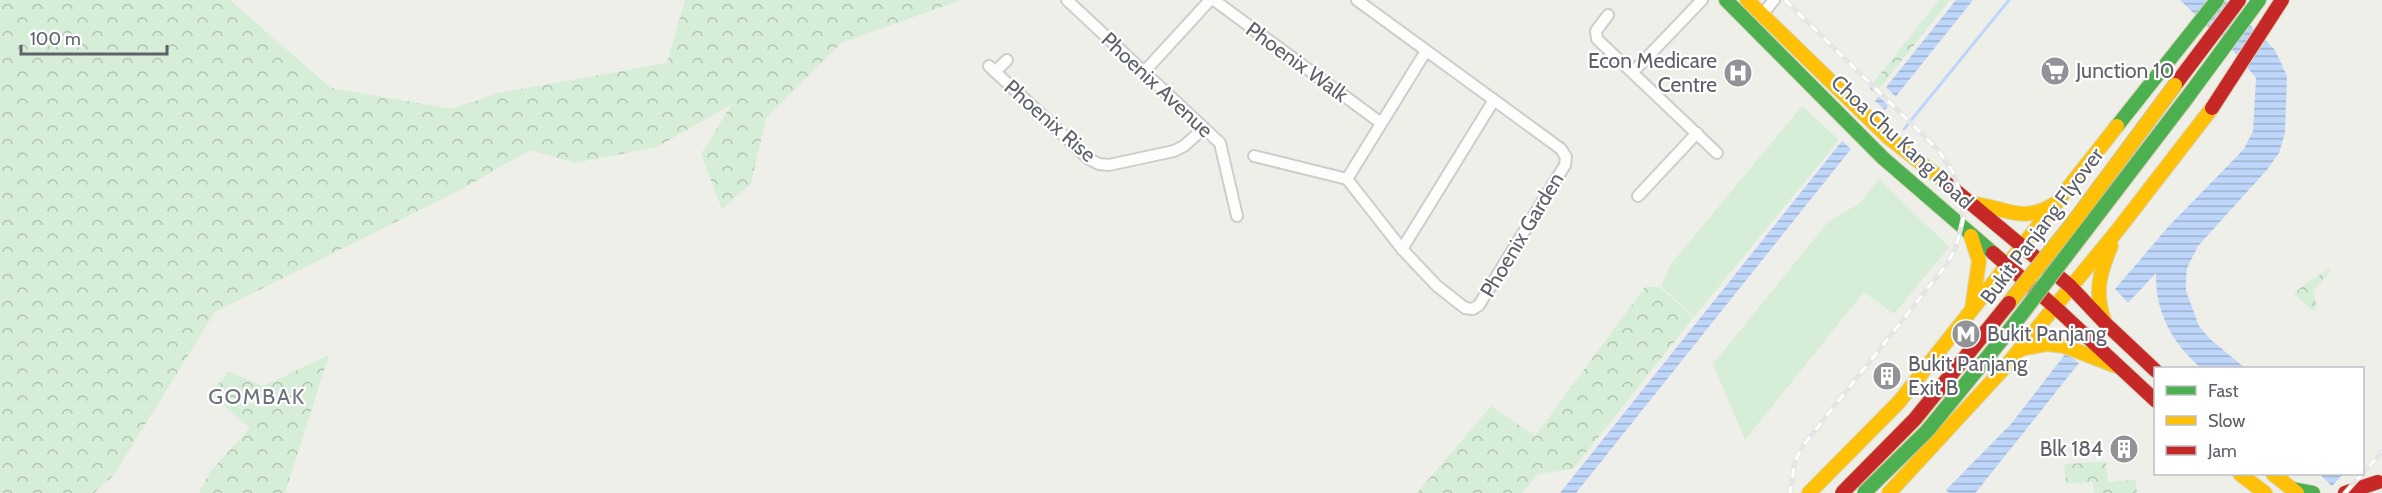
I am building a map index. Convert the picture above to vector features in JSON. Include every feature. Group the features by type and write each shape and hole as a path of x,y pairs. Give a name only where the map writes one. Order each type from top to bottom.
{"main road":[{"name":"Choa Chu Kang Road","path":"1726,0 1883,158 2055,307 2154,399"},
{"name":"Choa Chu Kang Road","path":"1747,0 1888,137 1973,204 2070,286 2105,323 2154,368"},
{"path":"1809,493 1893,410 2217,0"},
{"name":"Bukit Panjang Flyover","path":"1842,493 1915,419 1948,380 2072,224 2239,0"},
{"name":"Bukit Panjang Flyover","path":"1864,493 1927,431 2008,332 2259,0"},
{"path":"1889,493 2020,350 2117,231 2207,116 2282,0"},
{"path":"1973,204 2022,216 2032,216 2059,200"},
{"path":"2105,323 2100,311 2097,282 2117,231"},
{"path":"1971,236 1979,261 1971,314"},
{"path":"1948,342 1971,332 1984,332 2002,350 2006,366"},
{"path":"2020,350 2054,343 2088,354 2109,366 2116,366"},
{"path":"2241,475 2265,493"},
{"path":"2274,475 2294,491 2313,493"},
{"path":"2345,493 2378,482"}],"street":[{"name":"Phoenix Avenue","path":"1067,0 1221,143 1237,216"},
{"path":"1144,72 1212,0"},
{"name":"Phoenix Walk","path":"1212,0 1381,123"},
{"name":"Phoenix Garden","path":"1347,179 1402,249 1437,286 1465,308 1473,309 1479,304 1554,184 1565,165 1566,157 1561,149 1357,0"},
{"path":"1633,72 1702,0"},
{"path":"1762,15 1774,0"},
{"path":"1608,15 1601,22 1596,35 1717,153"},
{"path":"1254,156 1347,179 1426,51"},
{"name":"Phoenix Rise","path":"1007,60 992,69 1089,159 1099,165 1113,165 1177,150 1204,128"},
{"path":"1402,249 1494,100"},
{"path":"1638,196 1697,133"}],"green space":[{"path":"0,0 230,0 331,88 452,109 498,93 667,63 685,0 961,0 841,43 766,118 751,184 722,209 701,154 732,104 657,147 575,163 530,150 462,189 215,312 113,476 94,493 0,493"},
{"path":"1939,0 1950,0 1875,94 1869,88"},
{"path":"1802,106 1839,140 1694,317 1661,286 1671,264"},
{"path":"1879,179 1949,247 1894,314 1864,292 1745,440 1713,364 1828,222 1860,203"},
{"path":"2328,269 2331,271 2313,292 2317,306 2313,311 2294,294"},
{"path":"1645,287 1660,287 1693,318 1573,469 1538,474 1522,493 1417,493 1491,406 1535,436"},
{"path":"329,355 285,493 199,493 210,472 250,428 210,394 229,372 263,386"},
{"path":"2106,462 2108,482 2136,480 2137,493 2094,493 2093,482 2066,484 2064,464"}],"water":[{"path":"1956,0 1973,0 1885,110 1875,101"},
{"path":"2180,0 2225,0 2275,50 2287,76 2285,133 2279,153 2266,171 2198,246 2187,268 2186,291 2199,326 2210,339 2244,367 2200,367 2182,348 2167,326 2156,287 2156,273 2128,303 2115,289 2168,227 2244,149 2253,131 2256,78 2237,55"},
{"path":"1842,141 1851,149 1576,493 1560,493"},
{"path":"2066,353 2079,363 1977,491 1975,493 1949,493 1946,490 2011,424"},
{"path":"2320,475 2342,475 2332,486"}],"pier":[{"path":"1884,85 1898,99 1890,108 1877,94"}],"waterway":[{"path":"1904,129 2009,0"}],"railway":[{"path":"1785,0 1938,150 1953,172 1961,196 1963,219 1956,247 1947,264 1802,447 1795,462 1790,493"},
{"path":"2364,472 2382,452"},
{"path":"2345,493 2361,475"}],"traffic: fast":[{"path":"1726,0 1883,158 1993,253"},
{"path":"2117,126 2217,0"},
{"path":"2189,95 2259,0"},
{"path":"1864,493 1927,431 2008,332 2189,95"},
{"path":"2292,489 2313,493"}],"traffic: slow":[{"path":"1747,0 1888,137 1945,182"},
{"path":"2009,303 2072,224 2175,85"},
{"path":"1889,493 2006,366 2117,231 2212,108"},
{"path":"1809,493 1899,402 2117,126"},
{"path":"1973,204 2022,214 2041,211 2053,205"},
{"path":"1971,236 1979,261 1972,309"},
{"path":"2105,323 2100,303 2099,284 2111,246"},
{"path":"2020,349 2047,344 2064,346 2116,366"},
{"path":"2241,475 2265,493"},
{"path":"2274,475 2297,493"}],"traffic: jam":[{"path":"2175,85 2239,0"},
{"path":"2212,108 2282,0"},
{"path":"1945,182 2070,286 2154,369"},
{"path":"1993,253 2154,399"},
{"path":"1842,493 1915,419 2009,303"},
{"path":"2345,493 2378,482"}],"place":[{"name":"Junction 10","path":"2055,71"},
{"name":"Econ Medicare Centre","path":"1738,73"},
{"name":"Bukit Panjang","path":"1966,334"},
{"name":"Bukit Panjang Exit B","path":"1887,376"},
{"name":"Blk 184","path":"2124,449"}],"district":[{"name":"GOMBAK","path":"257,396"}]}
